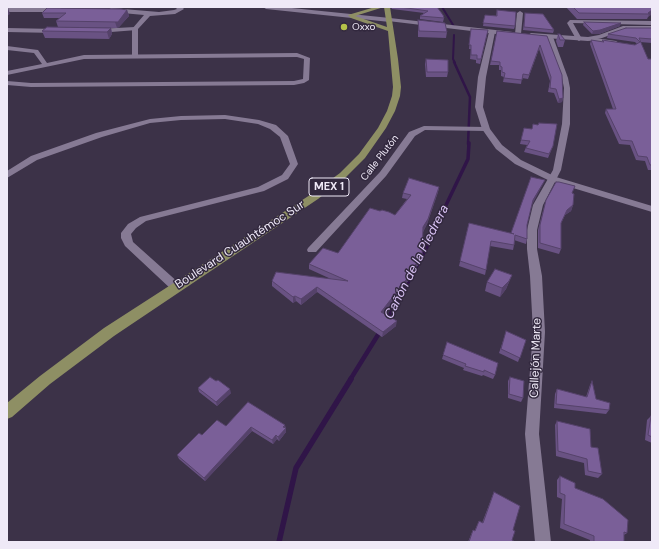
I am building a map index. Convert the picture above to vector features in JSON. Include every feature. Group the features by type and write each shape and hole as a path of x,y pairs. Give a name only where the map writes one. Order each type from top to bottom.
{"main road":[{"path":"350,16 381,7"},
{"name":"Boulevard Cuauhtémoc Sur","path":"7,412 84,350 176,287 314,197 343,174 362,156 382,128 391,111 396,96 396,77 387,7"},
{"path":"350,16 390,25"}],"street":[{"path":"103,11 140,11 148,14 175,12 181,9 178,7"},
{"path":"266,7 350,16 390,25 462,28 620,43"},
{"path":"7,11 70,11"},
{"path":"518,34 520,13"},
{"path":"135,56 135,31 148,14"},
{"path":"579,39 570,23 572,22 652,23"},
{"path":"588,39 600,37 623,28 652,28"},
{"path":"7,30 62,30"},
{"path":"94,31 135,31"},
{"path":"492,32 482,77 479,107 486,129 500,147 518,162 553,180 652,209"},
{"name":"Callejón Marte","path":"543,542 532,434 539,332 536,276 532,249 532,230 538,205 553,180 561,156 566,124 567,88 565,78 550,37"},
{"path":"7,48 36,51 45,64"},
{"path":"135,56 302,56 307,58 306,80 294,83 40,85 10,83 9,72 45,64 78,57 135,56"},
{"path":"7,175 34,158 48,152 105,133 150,122 181,118 225,117 254,121 273,127 284,136 294,164 284,177 261,189 143,219 132,226 126,233 128,244 176,287"},
{"name":"Calle Plutón","path":"312,250 383,174 412,134 424,128 486,129"}],"building":[{"path":"400,7 437,7 444,18 420,16 428,11"},
{"path":"573,7 652,7 652,10 648,13 649,14 579,13"},
{"path":"47,8 127,10 118,22 56,21 66,13 42,13"},
{"path":"497,10 516,12 515,26 483,23 485,15 497,16"},
{"path":"525,13 543,14 554,30 524,27"},
{"path":"418,20 445,23 447,32 419,31"},
{"path":"584,22 621,23 593,31"},
{"path":"47,27 111,28 107,32 42,31"},
{"path":"626,28 652,28 652,39 639,38 648,59 652,59 652,165 650,165 647,157 638,156 632,141 621,140 606,109 616,109 591,40 604,42 602,40 635,45 640,42 636,38 608,34"},
{"path":"471,29 488,30 481,59 477,59 477,55 471,55 471,45 469,45"},
{"path":"497,31 547,36 562,75 563,98 559,99 556,89 550,88 551,77 540,45 529,75 523,74 522,80 504,78 505,73 502,72 500,62 491,61"},
{"path":"558,34 560,34 565,40 560,40"},
{"path":"426,59 448,60 448,72 427,72"},
{"path":"539,123 557,124 553,146 549,154 526,148 530,141 521,140 524,128 532,129 533,124 538,125"},
{"path":"531,177 545,180 533,200 527,225 527,239 515,235 514,245 491,241 486,270 460,261 469,223 514,234 511,233"},
{"path":"409,178 439,187 428,219 423,227 422,257 408,273 409,276 381,312 397,321 383,332 317,287 301,299 295,296 293,297 272,281 276,272 348,281 309,264 323,248 338,253 370,208 380,211 382,210 395,215 411,195 403,193"},
{"path":"556,182 575,186 572,193 574,194 573,205 567,210 561,223 561,249 540,243 540,225 546,200"},
{"path":"495,269 512,275 509,281 502,288 487,282"},
{"path":"506,331 526,340 520,358 501,349"},
{"path":"447,342 498,363 495,375 484,370 484,372 465,366 466,364 443,355"},
{"path":"210,377 216,381 218,380 230,389 216,402 198,388"},
{"path":"510,377 524,381 523,398 509,394"},
{"path":"592,381 596,399 610,403 609,410 556,404 557,389 587,397"},
{"path":"248,402 285,425 283,427 286,428 278,437 276,435 272,440 251,427 204,478 177,455 199,433 202,435 217,420 226,426"},
{"path":"652,416 652,437 648,435"},
{"path":"557,421 590,429 591,447 598,448 602,474 588,471 587,459 558,451"},
{"path":"560,476 575,483 575,488 603,499 628,520 627,533 624,532 624,542 594,542 594,536 564,524 565,495 560,493"},
{"path":"494,492 520,506 513,530 515,531 512,540 515,542 469,542 473,530 475,531 479,521 483,523"}],"waterway":[{"name":"Cañón de la Piedrera","path":"442,7 455,28"},
{"name":"Cañón de la Piedrera","path":"454,35 453,59 455,63"},
{"name":"Cañón de la Piedrera","path":"454,62 470,97 468,144"},
{"name":"Cañón de la Piedrera","path":"426,247 468,159 469,143"},
{"name":"Cañón de la Piedrera","path":"387,321 427,246"},
{"name":"Cañón de la Piedrera","path":"350,380 381,330"},
{"name":"Cañón de la Piedrera","path":"279,542 296,468 351,379"}],"place":[{"name":"Oxxo","path":"344,27"}]}
